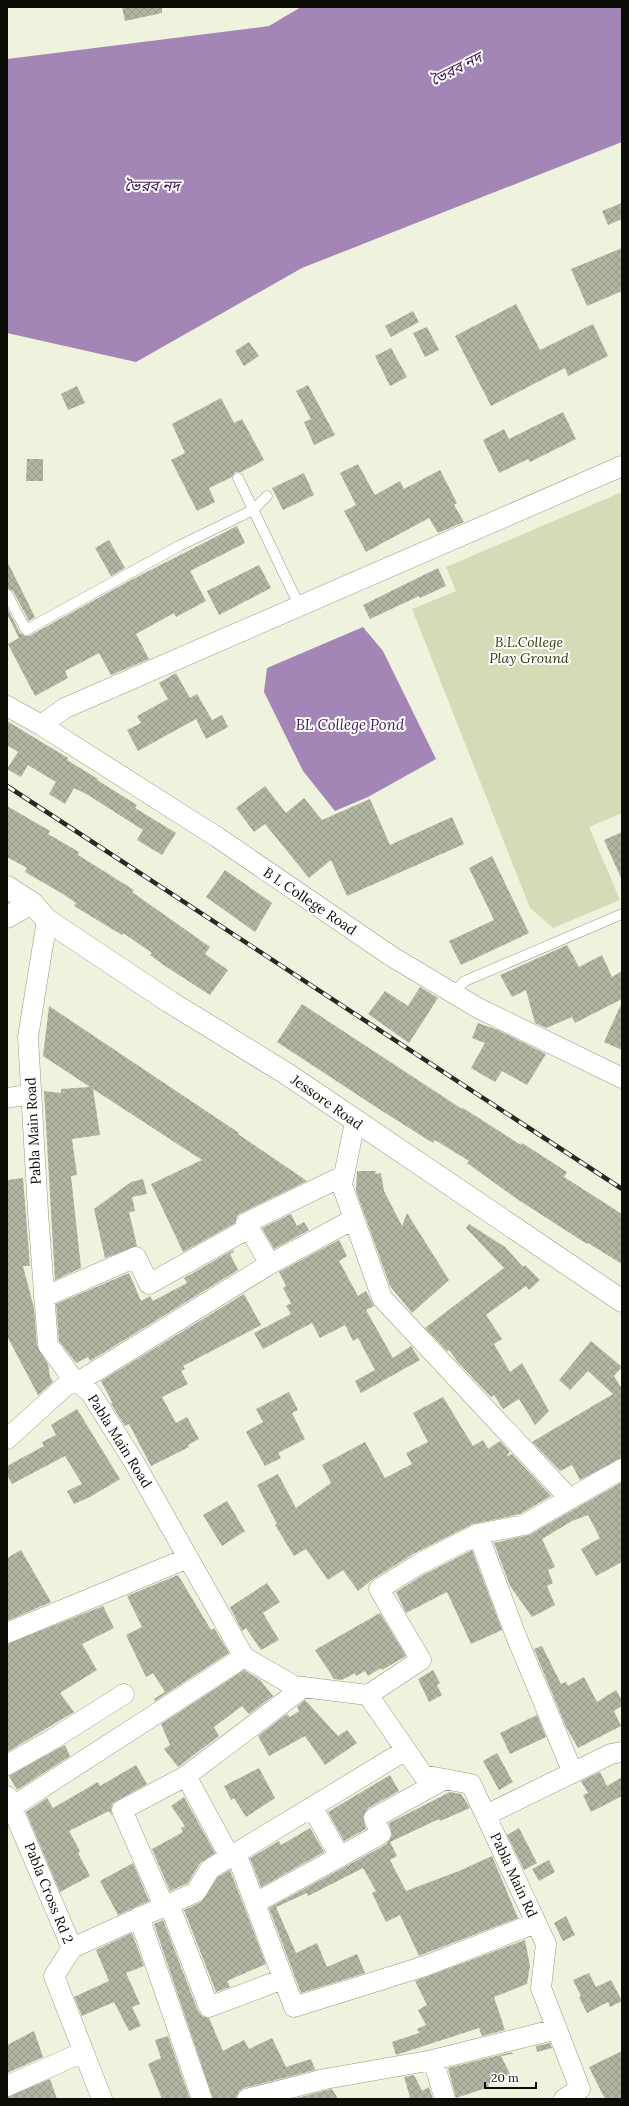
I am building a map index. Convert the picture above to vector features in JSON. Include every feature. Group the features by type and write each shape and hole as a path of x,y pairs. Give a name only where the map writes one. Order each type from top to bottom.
{"highway":[{"name":"Jessore Road","path":"7,887 32,903 47,920 170,1002 287,1074 355,1122 622,1301"},
{"path":"7,917 32,903"}],"street":[{"path":"41,725 65,708 299,605 622,466"},
{"name":"B L College Road","path":"7,706 41,725 217,837 391,956 452,993 478,1008 622,1078"},
{"name":"Pabla Main Road","path":"47,920 28,1037 48,1345 75,1381 90,1392 94,1398 134,1462 244,1657"},
{"path":"7,1098 31,1094"},
{"path":"355,1122 342,1185 382,1298 569,1498"},
{"path":"270,1264 246,1223 343,1176"},
{"path":"7,1439 75,1381 270,1264 354,1220"},
{"path":"44,1298 136,1257 149,1284 249,1228"},
{"path":"10,1802 244,1657 294,1686 368,1695 420,1660 379,1589 419,1564 478,1534 524,1525 622,1469"},
{"path":"478,1534 516,1636 573,1773"},
{"path":"7,1633 188,1558"},
{"path":"283,1979 210,2007 166,1905 122,1810 186,1776 304,1687"},
{"path":"7,1765 53,1739 124,1694"},
{"name":"Pabla Main Rd","path":"368,1695 423,1775 471,1784 546,1944 541,1988 580,2089 564,2099"},
{"path":"72,1948 196,1892 210,1869 406,1750"},
{"path":"486,1815 611,1754 622,1752"},
{"path":"186,1776 233,1855 255,1903 294,2007 425,1966 536,1923"},
{"path":"255,1903 381,1834 374,1818 445,1779"},
{"name":"Pabla Cross Rd 2","path":"10,1802 72,1948 54,1976 102,2099"},
{"path":"312,1807 340,1857"},
{"path":"139,1917 202,2099"},
{"path":"247,2099 325,2079 433,2060 557,2029"},
{"path":"7,2086 83,2052"},
{"path":"433,2060 445,2099"}],"lane":[{"path":"238,478 299,605"},
{"path":"7,594 26,630 179,546 253,510 267,496"},
{"path":"452,993 464,981 622,914"}],"green space":[{"name":"B.L.College Play Ground","path":"622,492 622,813 589,827 620,900 553,928 530,908 412,609 456,591 446,567"}],"water":[{"name":"ভৈরব নদ","path":"301,7 622,7 622,142 302,268 136,362 7,333 7,59 269,26"},
{"name":"BL College Pond","path":"363,627 383,651 436,759 368,797 335,811 303,771 264,692 267,668"}],"building":[{"path":"122,7 162,7 162,13 125,21"},
{"path":"622,203 622,219 608,225 602,211"},
{"path":"622,248 622,291 587,306 571,269"},
{"path":"516,304 540,350 593,324 608,356 568,376 565,368 491,406 455,336"},
{"path":"413,311 419,322 391,337 385,326"},
{"path":"427,327 439,350 425,357 413,333"},
{"path":"249,342 259,356 244,366 235,351"},
{"path":"391,348 407,377 390,386 375,356"},
{"path":"308,385 335,435 314,445 304,422 311,419 296,391"},
{"path":"77,386 85,403 68,410 61,394"},
{"path":"221,398 234,423 242,419 264,460 241,472 235,472 232,477 209,488 215,502 197,511 171,460 185,453 172,424"},
{"path":"563,412 576,439 530,462 528,459 499,473 483,440 504,429 509,439"},
{"path":"27,459 43,459 43,481 26,481"},
{"path":"358,464 375,495 400,481 404,489 440,470 457,503 454,505 464,522 438,533 429,518 366,552 344,511 356,505 340,473"},
{"path":"304,473 314,495 283,510 272,488"},
{"path":"237,526 245,543 190,571 206,601 176,617 174,613 136,634 149,659 111,675 99,653 65,671 68,678 35,696 8,644 19,638 7,614 7,608 20,633 25,636 29,636 131,580"},
{"path":"109,540 125,568 111,576 95,548"},
{"path":"7,561 35,617 29,621 13,591 7,588"},
{"path":"259,565 271,588 219,615 207,591"},
{"path":"438,568 446,586 420,598 419,596 370,619 363,605"},
{"path":"176,673 190,698 197,694 212,720 222,715 228,727 206,739 196,719 138,751 127,730 141,723 137,716 168,699 159,683"},
{"path":"7,721 68,758 67,760 137,805 135,808 176,833 162,855 137,840 143,830 88,795 74,788 65,804 49,794 56,782 28,765 21,777 7,769 18,752 7,745"},
{"path":"265,786 286,813 304,798 322,820 370,799 390,845 452,817 464,844 347,896 331,860 309,878 265,824 254,832 236,808"},
{"path":"7,806 50,831 48,834 79,852 78,855 134,890 132,892 210,947 205,954 228,970 210,995 165,966 150,955 152,953 123,933 122,935 74,906 76,903 25,872 27,868 7,857"},
{"path":"622,832 622,880 604,840"},
{"path":"492,856 529,933 461,965 449,941 494,920 469,868"},
{"path":"225,870 272,903 255,932 206,897"},
{"path":"567,945 579,967 602,955 612,977 622,971 622,999 575,1023 572,1017 546,1028 535,1023 526,990 512,997 500,975"},
{"path":"420,987 438,998 409,1043 368,1014 385,991 408,1006"},
{"path":"622,1002 622,1050 604,1042"},
{"path":"302,1004 462,1109 463,1108 521,1145 522,1143 567,1172 564,1177 622,1214 622,1264 588,1243 587,1244 517,1199 467,1163 469,1161 435,1140 433,1143 277,1042"},
{"path":"49,1006 239,1133 238,1134 307,1181 241,1213 237,1216 235,1223 183,1252 151,1184 202,1160 93,1089 100,1135 72,1139 77,1175 71,1176 81,1268 55,1280 44,1091 61,1093 61,1089 90,1087 43,1056"},
{"path":"478,1023 498,1030 546,1054 527,1085 502,1071 495,1082 471,1068 485,1043 472,1038"},
{"path":"357,1171 376,1171 375,1174 381,1173 384,1191 402,1226 407,1213 449,1280 412,1313 390,1286 356,1191"},
{"path":"23,1178 30,1266 23,1266 34,1308 37,1346 48,1364 50,1377 53,1382 38,1395 7,1336 7,1180"},
{"path":"143,1179 147,1194 132,1197 135,1211 129,1212 137,1246 105,1258 94,1209 131,1182"},
{"path":"291,1214 297,1226 304,1222 309,1230 274,1249 262,1228"},
{"path":"469,1224 505,1247 523,1267 525,1265 540,1280 529,1290 526,1286 486,1315 502,1339 494,1344 510,1372 522,1363 549,1411 535,1425 519,1399 503,1409 494,1395 491,1397 457,1361 449,1350 447,1351 425,1328 504,1268 466,1228"},
{"path":"339,1240 347,1256 339,1261 358,1296 366,1291 374,1306 366,1310 393,1358 411,1346 420,1360 361,1393 355,1381 375,1370 358,1338 353,1341 345,1325 320,1338 312,1323 263,1349 254,1333 291,1314 286,1306 291,1303 283,1288 286,1286 279,1272"},
{"path":"233,1250 234,1252 230,1254 238,1270 90,1361 88,1357 76,1363 59,1341 56,1304 129,1273 141,1301 150,1296 153,1301 187,1283 184,1278"},
{"path":"244,1294 261,1325 183,1366 185,1369 181,1371 188,1384 162,1397 176,1423 187,1417 199,1439 188,1445 189,1447 151,1466 129,1424 125,1426 111,1404 112,1402 101,1381"},
{"path":"591,1341 622,1367 614,1376 622,1389 622,1458 580,1480 572,1465 560,1471 532,1442 613,1394 588,1371 570,1390 559,1380"},
{"path":"289,1392 298,1410 292,1413 305,1439 278,1453 281,1458 265,1466 246,1432 263,1422 256,1409"},
{"path":"443,1397 473,1446 483,1440 488,1449 500,1441 510,1452 507,1455 512,1454 551,1496 520,1514 473,1524 413,1554 373,1579 358,1591 343,1570 328,1580 306,1549 294,1556 275,1525 277,1524 257,1485 278,1474 296,1508 331,1483 322,1465 365,1442 385,1478 412,1464 406,1453 428,1442 413,1413"},
{"path":"77,1409 120,1479 90,1497 74,1504 67,1491 82,1484 65,1456 12,1484 7,1475 7,1466 44,1446 42,1442 56,1435 51,1425"},
{"path":"622,1482 622,1562 596,1576 581,1549 600,1538 588,1515 572,1521 542,1539 555,1567 548,1570 553,1583 547,1586 555,1605 532,1617 510,1586 494,1543 529,1535"},
{"path":"227,1501 245,1531 222,1546 203,1515"},
{"path":"21,1550 51,1602 7,1621 7,1558"},
{"path":"472,1550 502,1630 471,1644 447,1592 406,1613 396,1592 425,1574"},
{"path":"178,1575 211,1630 214,1628 229,1653 155,1701 154,1699 165,1692 153,1673 146,1677 126,1635 142,1627 127,1596"},
{"path":"267,1583 280,1602 263,1613 279,1640 261,1650 246,1628 242,1631 230,1607"},
{"path":"103,1606 114,1628 82,1644 97,1670 60,1693 74,1712 7,1752 7,1644"},
{"path":"380,1613 406,1656 382,1670 381,1668 368,1676 365,1671 356,1676 355,1673 342,1680 334,1679 315,1650"},
{"path":"542,1646 561,1684 566,1682 568,1686 584,1677 597,1702 616,1690 622,1700 622,1706 614,1711 621,1726 578,1748 566,1727 534,1649"},
{"path":"244,1670 260,1680 273,1696 249,1714 242,1706 214,1727 219,1736 178,1767 164,1749 170,1745 161,1724"},
{"path":"433,1670 440,1683 437,1685 442,1695 429,1702 418,1679"},
{"path":"305,1700 338,1736 347,1730 357,1743 325,1765 305,1736 269,1756 258,1736 287,1714 290,1717 299,1711 297,1707"},
{"path":"537,1715 546,1737 510,1754 500,1733"},
{"path":"65,1745 70,1756 17,1790 9,1776"},
{"path":"497,1753 513,1782 499,1790 483,1761"},
{"path":"136,1765 147,1784 113,1803 111,1809 112,1816 109,1811 69,1831 80,1851 78,1853 90,1876 60,1892 26,1812 47,1798 53,1808 98,1782 100,1786"},
{"path":"259,1768 275,1798 246,1817 234,1798 231,1800 224,1786"},
{"path":"600,1772 607,1786 622,1777 622,1796 591,1812 583,1795 588,1793 581,1781"},
{"path":"390,1775 399,1791 368,1808 363,1817 366,1829 344,1841 328,1812"},
{"path":"450,1792 461,1794 470,1808 440,1821 439,1819 390,1842 397,1856 390,1860 406,1891 459,1871 492,1856 518,1918 419,1956 400,1915 386,1922 372,1893 376,1891 363,1868 308,1896 307,1893 276,1907 296,1953 317,1943 327,1967 357,1954 365,1973 301,1993 269,1908 387,1844 392,1835 389,1823"},
{"path":"184,1797 215,1853 200,1863 188,1883 170,1891 152,1849 183,1832 181,1828 185,1826 171,1806"},
{"path":"310,1828 324,1852 261,1887 250,1858 279,1841 281,1845"},
{"path":"519,1828 537,1863 524,1870 507,1835"},
{"path":"549,1860 555,1872 539,1881 532,1869"},
{"path":"133,1863 149,1901 118,1915 100,1881"},
{"path":"230,1870 266,1964 227,1981 230,1987 216,1992 184,1910 201,1902 218,1877"},
{"path":"566,1916 575,1935 563,1941 554,1923"},
{"path":"163,1920 198,2011 202,2016 209,2018 223,2051 244,2040 249,2049 272,2038 286,2067 311,2059 315,2070 244,2088 239,2091 236,2099 213,2099 154,1924"},
{"path":"132,1933 144,1966 126,1973 140,2004 132,2007 141,2026 129,2031 114,2002 82,2016 74,1997 109,1981 96,1950"},
{"path":"525,1940 530,1966 527,1984 494,1997 505,2030 482,2036 479,2028 396,2055 392,2042 419,2033 417,2029 426,2025 418,2010 427,2005 415,1981"},
{"path":"589,1973 596,1987 611,1980 622,2001 610,2007 608,2002 587,2013 573,1980"},
{"path":"34,2031 43,2057 7,2073 7,2045"},
{"path":"168,2036 190,2099 162,2099 148,2064 161,2058 155,2040"},
{"path":"550,2043 552,2048 537,2052 536,2046"},
{"path":"622,2051 622,2099 605,2099 589,2067"},
{"path":"512,2052 513,2054 501,2056 510,2074 488,2084 489,2087 456,2098 448,2068"},
{"path":"414,2075 422,2091 429,2087 433,2099 407,2099 410,2097 404,2077"},
{"path":"50,2079 57,2099 7,2099 7,2097"},
{"path":"332,2089 338,2099 293,2099 327,2090"}],"railway":[{"path":"7,786 622,1189"}]}
